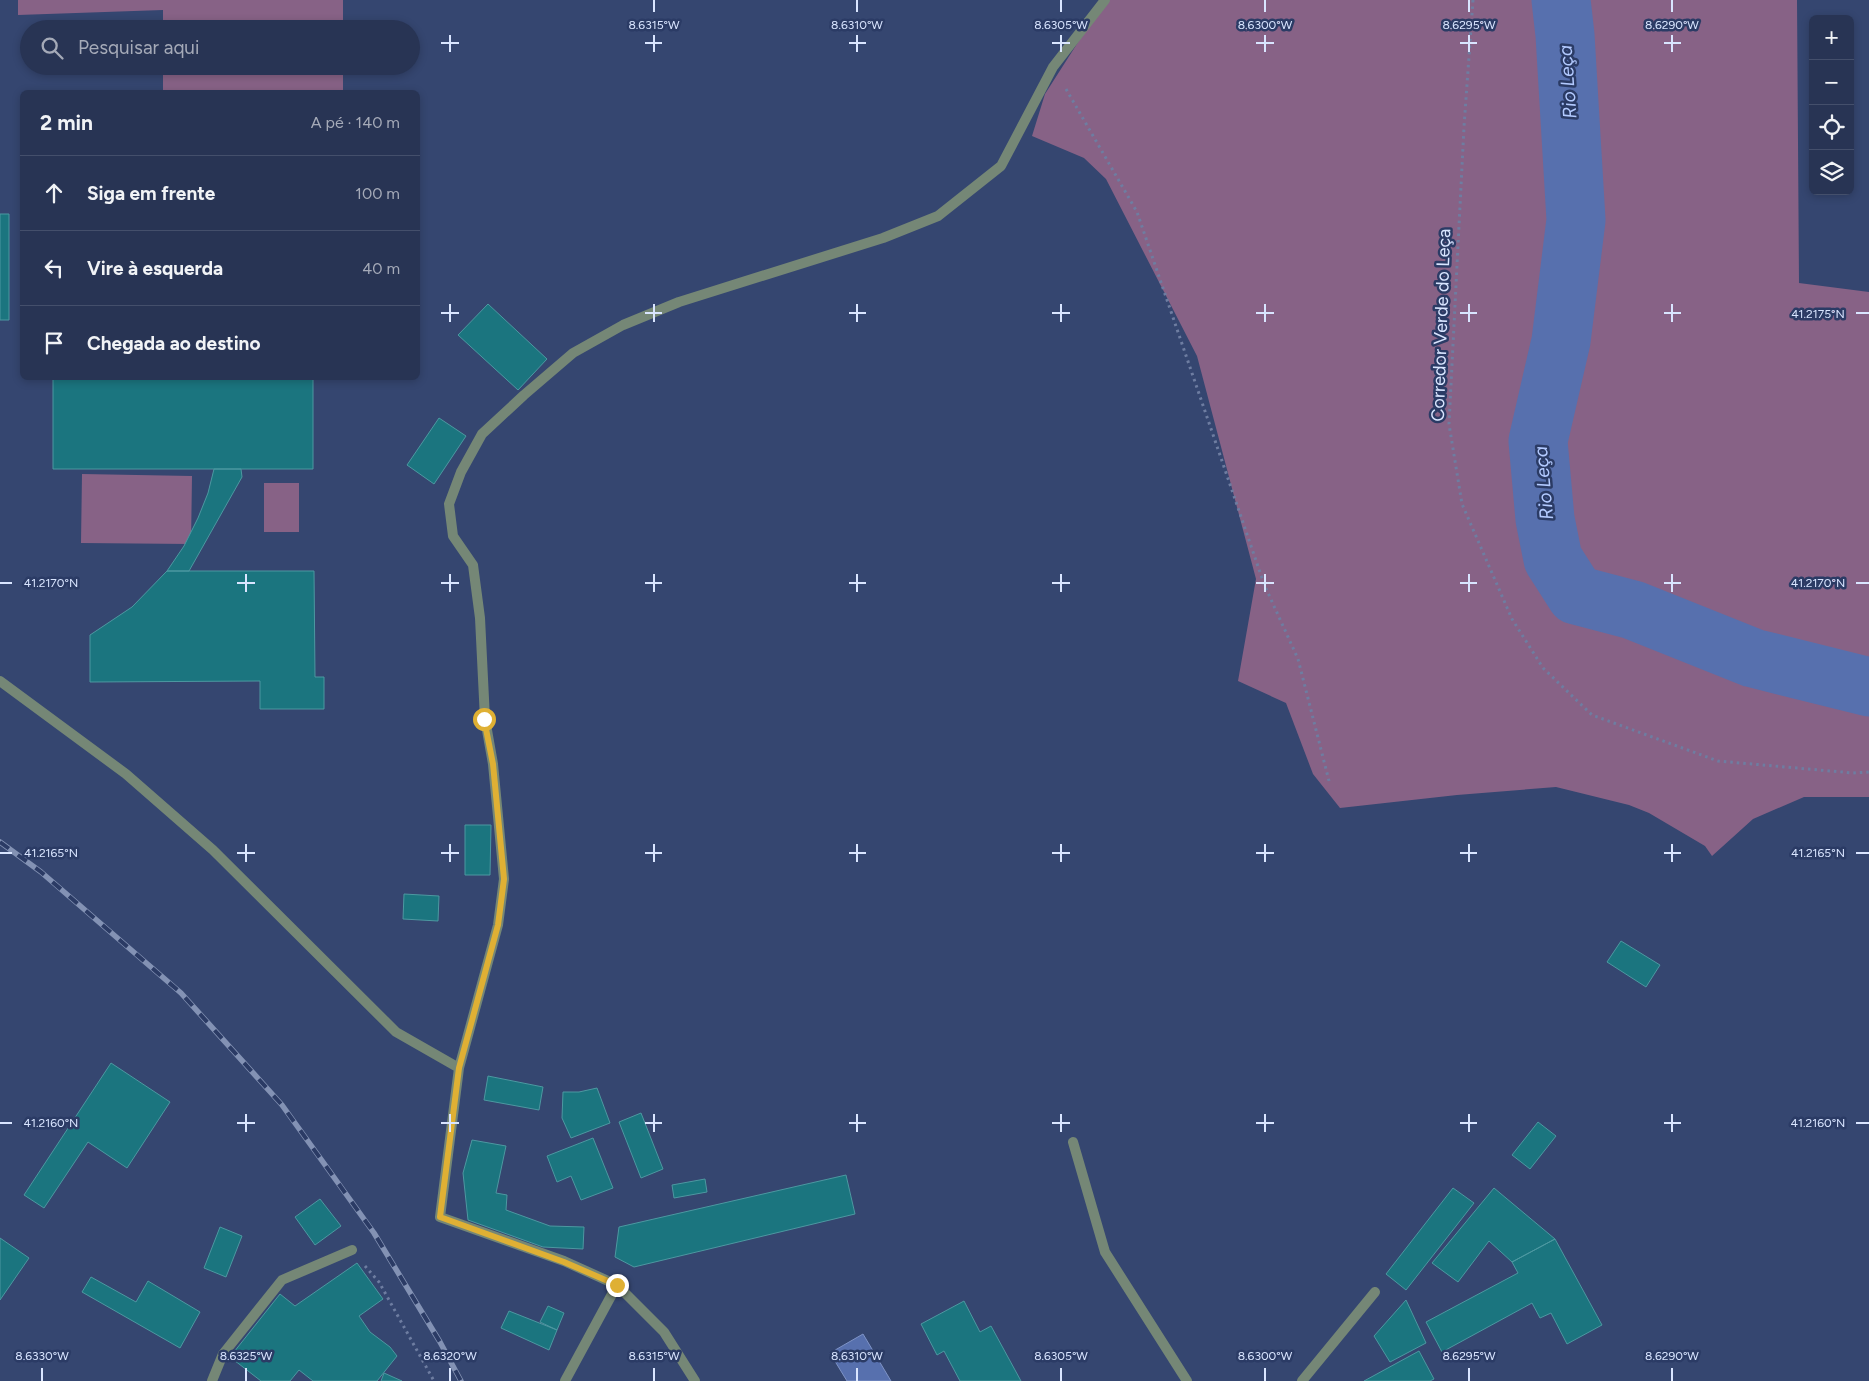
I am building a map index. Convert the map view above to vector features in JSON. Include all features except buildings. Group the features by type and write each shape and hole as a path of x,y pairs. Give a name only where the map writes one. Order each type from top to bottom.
{"street":[{"path":"695,1381 664,1332 617,1285 564,1262 440,1217 459,1068 498,925 504,879 493,764 484,719 480,618 477,591 473,565 453,536 449,504 461,472 482,434 573,353 623,325 679,302 884,238 938,216 1001,166 1053,67 1105,0"},
{"path":"0,681 126,774 213,850 396,1032 459,1068"},
{"path":"1073,1142 1105,1252 1187,1381"},
{"path":"212,1381 223,1354 282,1280 352,1250"},
{"path":"564,1381 617,1285"},
{"path":"1302,1381 1374,1292"}],"path":[{"name":"Corredor Verde do Leça","path":"1473,0 1464,127 1450,424 1462,504 1512,619 1543,668 1592,715 1718,761 1852,773 1869,772"},
{"path":"1053,67 1137,212 1264,584 1298,659 1329,781"},
{"path":"352,1250 379,1282 434,1381"}],"shaded area":[{"path":"18,0 343,0 343,20 163,20 163,10 18,15"},
{"path":"1105,0 1797,0 1799,283 1869,292 1869,797 1804,797 1753,819 1712,856 1705,846 1649,813 1629,805 1556,787 1457,795 1340,808 1313,774 1286,703 1238,681 1256,579 1197,356 1106,179 1084,158 1032,136 1045,94"},
{"path":"163,75 343,75 343,90 163,90"},
{"path":"82,474 192,476 191,544 81,543"},
{"path":"264,483 299,483 299,532 264,532"}],"water":[{"path":"863,1334 891,1381 847,1381 830,1353"}],"waterway":[{"name":"Rio Leça","path":"1561,0 1565,35 1576,220 1561,341 1538,441 1545,519 1553,559 1576,595 1633,610 1753,658 1869,687"}],"railway":[{"path":"0,842 41,872 181,993 282,1105 374,1233 440,1342 461,1381"}],"route":[{"path":"484,719 493,764 504,879 498,925 459,1068 440,1217 564,1262 617,1285"}]}
